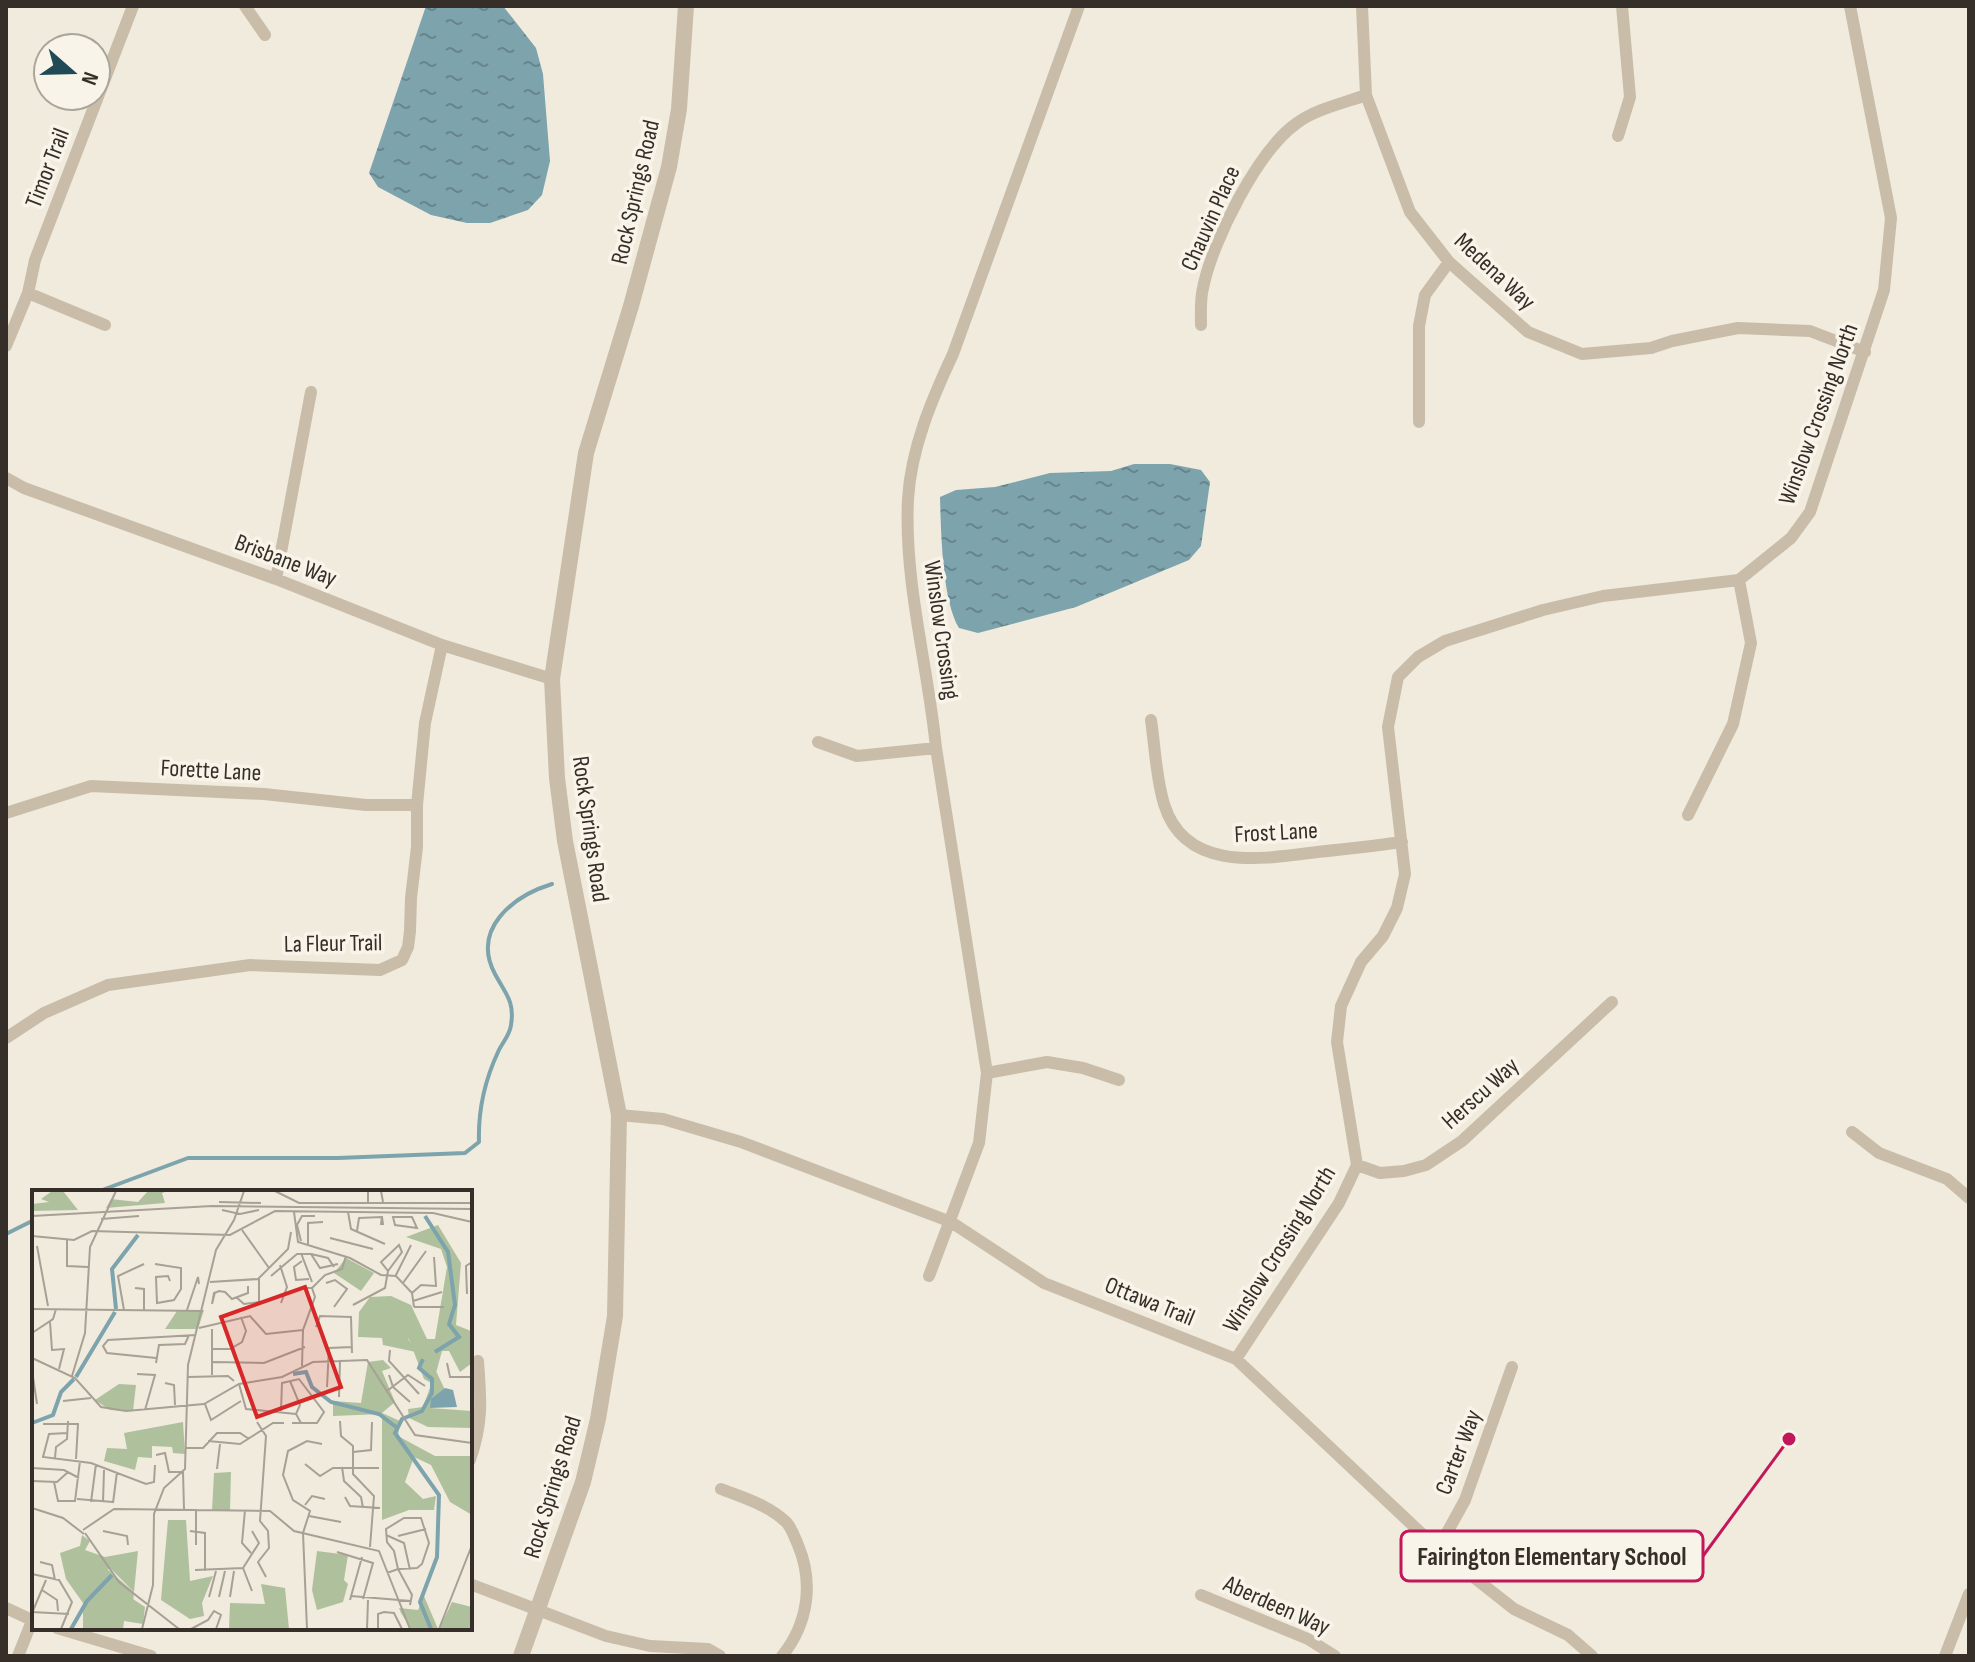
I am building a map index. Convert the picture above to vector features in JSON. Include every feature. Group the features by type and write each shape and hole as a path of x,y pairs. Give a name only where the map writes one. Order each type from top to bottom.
{"street":[{"name":"Timor Trail","path":"6,346 28,293 35,260 133,6"},
{"path":"245,6 265,35"},
{"name":"Rock Springs Road","path":"521,1656 583,1482 601,1404 615,1316 619,1115 565,841 557,778 552,679 586,453 669,167 679,109 686,6"},
{"name":"Winslow Crossing","path":"929,1276 979,1143 987,1073 936,748 931,697 914,605 908,498 931,401 953,354 1079,6"},
{"name":"Medena Way","path":"1362,6 1366,95 1410,212 1449,262 1528,332 1582,354 1651,348 1738,328 1810,331 1865,352"},
{"path":"1618,136 1630,97 1622,6"},
{"name":"Winslow Crossing North","path":"1236,1359 1339,1203 1357,1165 1337,1042 1341,1006 1361,962 1383,936 1397,908 1405,874 1388,727 1398,677 1418,657 1445,641 1543,610 1603,596 1739,580 1791,538 1810,512 1884,290 1891,218 1850,6"},
{"name":"Chauvin Place","path":"1201,325 1203,288 1222,233 1247,182 1275,142 1298,122 1366,95"},
{"path":"1419,422 1419,326 1425,295 1449,262"},
{"path":"28,293 105,325"},
{"path":"276,579 311,392"},
{"name":"Brisbane Way","path":"6,478 24,488 276,579 442,645 552,679"},
{"path":"1688,815 1733,724 1751,643 1739,580"},
{"name":"La Fleur Trail","path":"6,1038 44,1013 108,985 250,965 380,970 402,960 410,931 425,723 442,645"},
{"name":"Frost Lane","path":"1151,720 1164,805 1181,836 1201,849 1225,857 1259,859 1402,842"},
{"path":"818,742 857,756 936,748"},
{"name":"Forette Lane","path":"6,813 91,786 264,794 366,805 417,805"},
{"name":"Herscu Way","path":"1357,1165 1380,1173 1426,1165 1462,1141 1612,1002"},
{"path":"987,1073 1047,1062 1083,1068 1119,1080"},
{"name":"Ottawa Trail","path":"619,1115 663,1119 741,1142 951,1222 1044,1283 1236,1359 1438,1549 1514,1609 1568,1635 1592,1656"},
{"path":"1852,1132 1879,1153 1947,1179 1969,1198"},
{"path":"472,1455 480,1433 478,1361"},
{"name":"Carter Way","path":"1438,1549 1465,1500 1512,1367"},
{"path":"721,1489 770,1509 789,1526 806,1563 808,1583 805,1610 791,1645 782,1656"},
{"path":"472,1585 606,1636 650,1646 708,1649 720,1656"},
{"path":"1945,1656 1969,1594"},
{"name":"Aberdeen Way","path":"1201,1595 1308,1639 1335,1656"},
{"path":"6,1608 32,1621"},
{"path":"18,1656 32,1623"},
{"path":"64,1630 151,1656"}],"water":[{"path":"426,6 503,6 536,48 543,74 550,161 542,195 528,210 490,223 467,223 431,215 378,187 369,173"},
{"path":"1134,464 1170,464 1201,470 1210,482 1201,546 1189,560 1076,607 978,633 959,628 953,616 946,583 940,497 956,490 995,487 1050,473 1111,471"}],"waterway":[{"path":"102,1190 188,1158 338,1158 465,1153 479,1142 486,1085 509,1032 512,1017 506,992 489,958 488,943 492,929 510,906 537,889 552,884"},
{"path":"6,1234 32,1221"}],"place":[{"name":"Fairington Elementary School","path":"1789,1439"}]}
